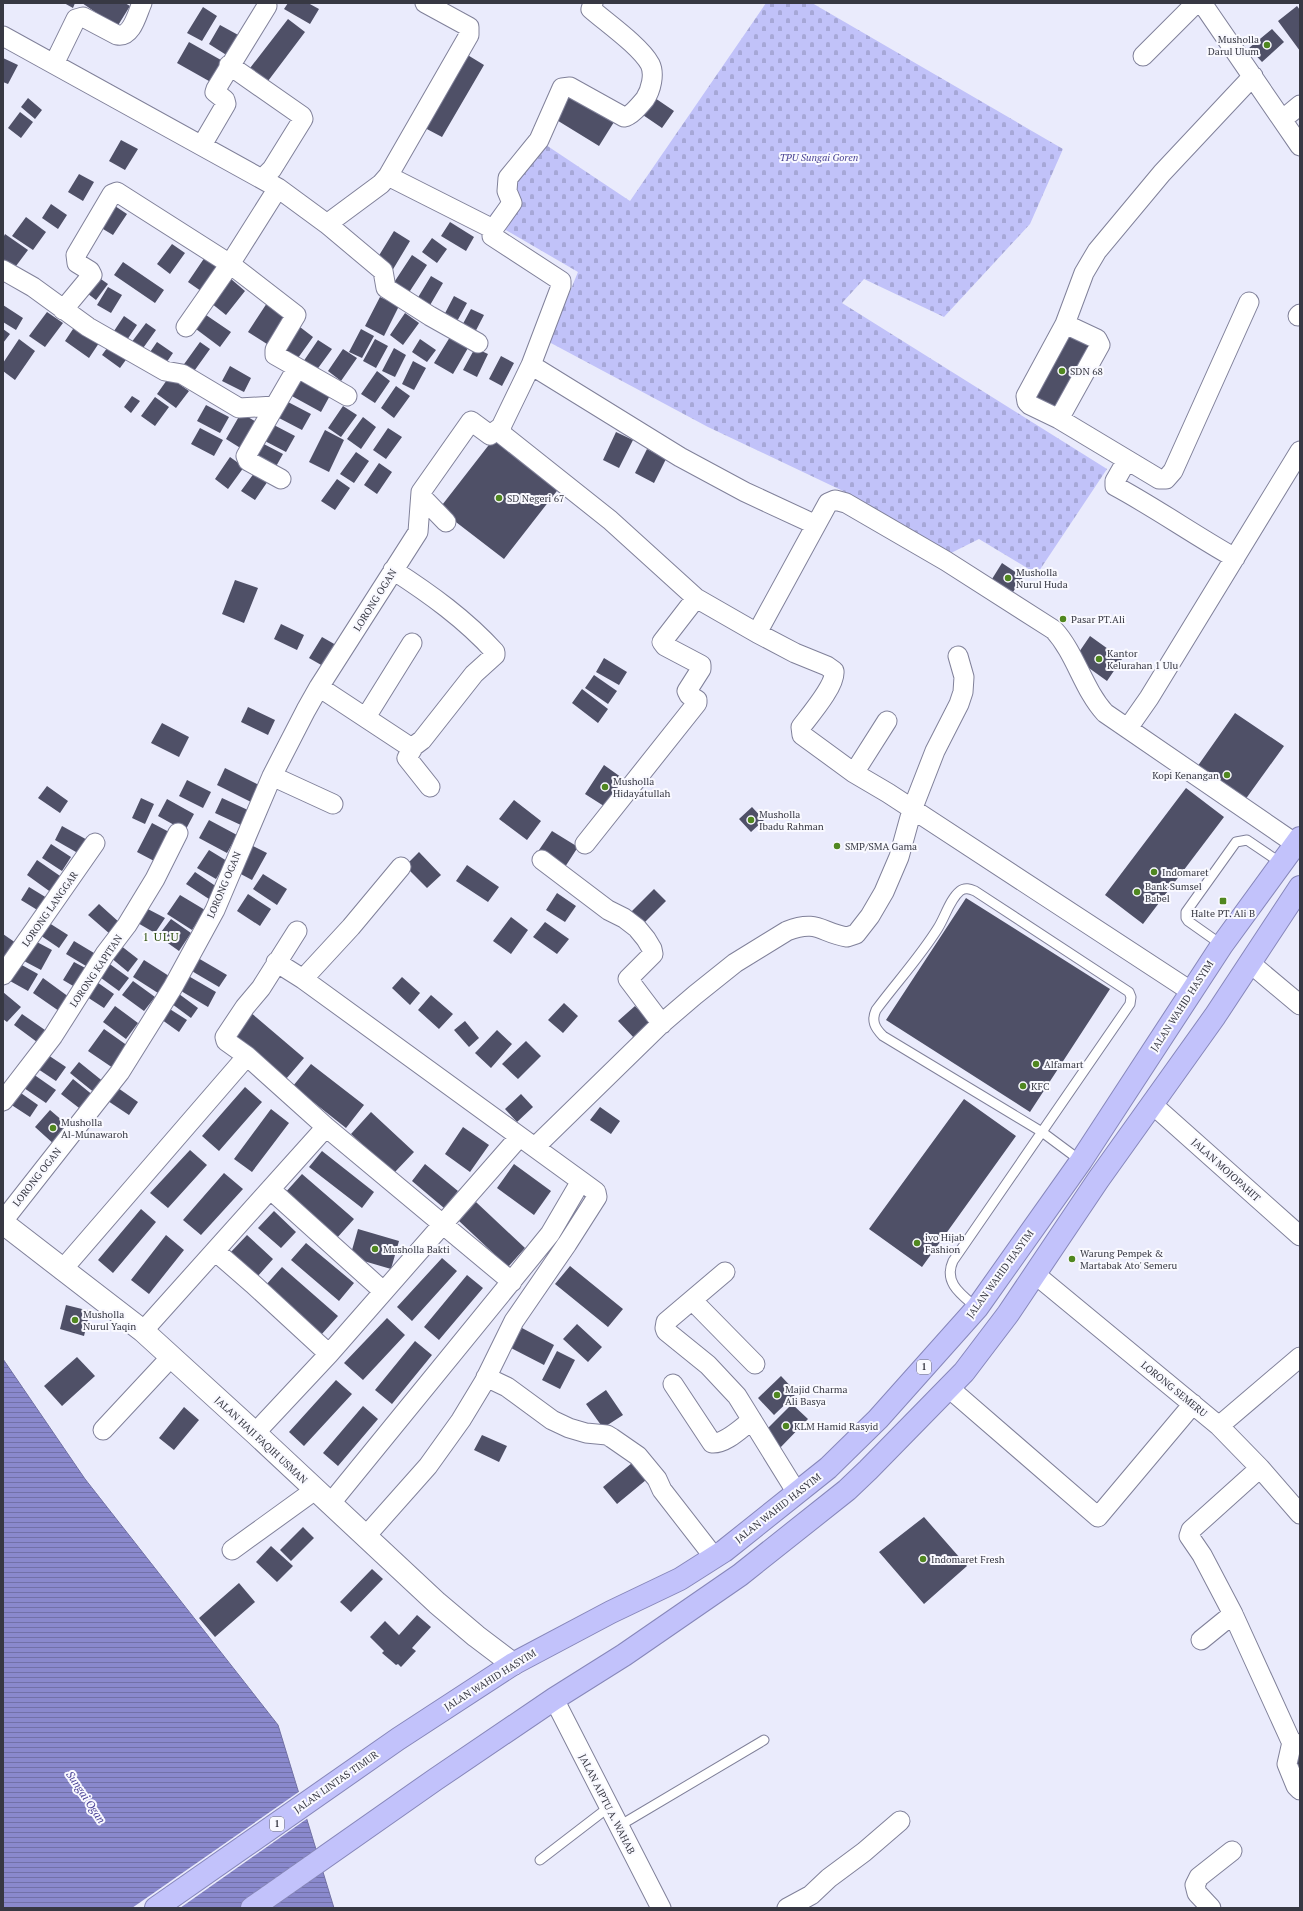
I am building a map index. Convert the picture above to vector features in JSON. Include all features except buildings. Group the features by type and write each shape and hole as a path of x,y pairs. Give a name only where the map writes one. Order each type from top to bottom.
{"highway":[{"name":"JALAN WAHID HASYIM","path":"398,1739 513,1664 611,1612 680,1579 714,1557 828,1468 878,1419 977,1308 1081,1161 1222,945 1298,841"},
{"path":"252,1908 436,1779 554,1699 624,1655 740,1575 847,1490 949,1388 964,1372 990,1338 1036,1275 1098,1180 1250,962 1300,887"},
{"path":"878,1419 899,1439"},
{"name":"JALAN LINTAS TIMUR","path":"156,1908 398,1739"}],"street":[{"path":"54,64 76,19 83,17 122,36 129,32 142,3"},
{"path":"327,224 381,184 388,176 470,32 469,27 425,3"},
{"path":"446,522 421,496 421,492 471,421 490,435 501,427 531,364 561,286 561,281 494,239 491,234 512,202 507,191 508,178 538,140 562,88 570,87 624,117 629,116 634,111 650,90 652,73 650,64 641,52 591,9 592,3"},
{"path":"1143,56 1196,3"},
{"path":"1202,3 1283,119 1300,146"},
{"path":"202,145 226,104 225,100 215,91 229,65 267,6"},
{"path":"3,36 270,184 327,224 383,271 386,288 430,316 478,343"},
{"path":"186,327 233,260 249,234 270,184 272,169 303,118 229,65"},
{"path":"1249,302 1170,476 1166,479 1159,479 1059,419 1030,405 1026,399 1065,324 1084,273 1097,251 1162,173 1253,76"},
{"path":"1283,119 1300,105"},
{"path":"388,176 493,229"},
{"path":"63,310 92,275 90,270 77,263 75,257 114,192 120,192 233,260 296,313 296,317 274,352 278,357 347,396"},
{"path":"3,270 33,287 88,327 165,371 182,374 239,408 274,406"},
{"path":"1059,419 1100,345 1097,338 1065,324"},
{"path":"531,364 680,457 745,492 816,525"},
{"path":"281,479 248,461 246,456 297,368"},
{"path":"501,427 503,435 610,520 696,598 757,633 795,653 827,666 834,671 834,677 829,687 801,727 801,732 854,773 888,793 1192,992"},
{"path":"1128,728 1149,698 1300,451"},
{"path":"1127,460 1115,480 1115,486 1147,503 1193,534 1235,558"},
{"name":"LORONG OGAN","path":"3,1222 120,1072 173,987 215,910 272,776 319,687 418,532 421,496"},
{"path":"757,633 828,503 835,500 846,503 946,561 1054,630 1064,644 1098,704 1105,713 1298,841"},
{"path":"393,570 448,608 478,635 495,653 474,674 422,740 414,746 407,758 430,787"},
{"path":"585,844 697,703 697,700 689,695 687,690 701,669 701,665 665,646 662,642 696,598"},
{"path":"366,717 412,643"},
{"path":"535,1147 662,1024 735,963 787,931 796,928 814,926 844,936 851,937 856,934 884,892 899,857 912,810 935,751 959,704 963,692 964,677 958,656"},
{"path":"319,687 407,745 414,746"},
{"path":"854,773 887,721"},
{"path":"272,776 333,804"},
{"name":"LORONG KAPITAN","path":"3,1101 53,1036 105,954 127,925 155,879 178,833"},
{"name":"LORONG LANGGAR","path":"3,975 95,842"},
{"path":"542,860 608,910 628,921 646,939 653,954 628,979 662,1024"},
{"path":"303,979 351,927 401,867"},
{"path":"297,931 276,962 261,988 244,1009 225,1038 229,1044 247,1056 326,1127 512,1282"},
{"path":"276,962 303,979 596,1192 596,1197 567,1244 531,1294 514,1321 486,1377 461,1420 428,1466 365,1537"},
{"path":"1250,962 1300,1005"},
{"path":"62,1270 247,1056"},
{"name":"JALAN MOJOPAHIT","path":"1152,1104 1300,1236"},
{"path":"143,1332 326,1127"},
{"path":"255,1433 329,1354 514,1143"},
{"path":"232,1550 322,1497 512,1282 550,1234 581,1181"},
{"path":"271,1190 383,1291"},
{"name":"JALAN HAJI FAQIH USMAN","path":"3,1222 62,1270 143,1332 171,1356 437,1603 476,1636 513,1664"},
{"path":"550,1234 567,1244"},
{"path":"215,1251 329,1354"},
{"path":"725,1272 666,1322 666,1332 708,1365 737,1396 797,1492"},
{"name":"LORONG SEMERU","path":"1036,1275 1219,1426 1260,1468 1300,1514"},
{"path":"692,1301 755,1364"},
{"path":"103,1430 171,1356"},
{"path":"1219,1426 1300,1357"},
{"path":"486,1377 507,1387 552,1420 569,1428 586,1433 607,1435 638,1456 657,1479 662,1490 714,1557"},
{"path":"673,1384 712,1443 719,1442 752,1420"},
{"path":"949,1388 1098,1517 1193,1404"},
{"path":"1260,1468 1191,1530 1189,1534 1190,1539 1202,1555 1233,1614 1296,1743 1287,1764 1296,1786 1300,1790"},
{"path":"1201,1640 1233,1614"},
{"name":"JALAN AIPTU A. WAHAB","path":"554,1699 619,1826 657,1906"},
{"path":"787,1908 816,1890 900,1821"},
{"path":"1211,1908 1197,1893 1195,1885 1199,1877 1232,1851"}],"lane":[{"path":"1222,945 1188,921 1185,915 1236,842 1247,840 1281,863"},
{"path":"977,1308 956,1289 949,1276 950,1268 1042,1132 1130,1004 1131,995 1129,992 975,892 965,888 958,894 938,928 876,1010 873,1016 874,1024 883,1036 1042,1132 1081,1161"},
{"path":"619,1826 764,1740"},
{"path":"540,1860 609,1807"}],"green space":[{"name":"TPU Sungai Goren","path":"766,3 812,3 1063,149 1030,224 944,317 864,279 842,303 1107,469 1037,574 979,539 951,553 843,491 708,427 549,342 578,272 487,219 546,145 630,201"}],"water":[{"name":"Sungai Ogan","path":"3,1359 85,1479 278,1725 334,1908 3,1908"}],"pier":[{"path":"300,1791 308,1818 180,1908 132,1908"}],"place":[{"name":"Musholla Darul Ulum","path":"1267,45"},
{"name":"SDN 68","path":"1062,371"},
{"name":"SD Negeri 67","path":"499,498"},
{"name":"Musholla Nurul Huda","path":"1008,578"},
{"name":"Pasar PT.Ali","path":"1063,619"},
{"name":"Kantor Kelurahan 1 Ulu","path":"1099,659"},
{"name":"Kopi Kenangan","path":"1227,775"},
{"name":"Musholla Hidayatullah","path":"605,787"},
{"name":"Musholla Ibadu Rahman","path":"751,820"},
{"name":"SMP/SMA Gama","path":"837,846"},
{"name":"Indomaret","path":"1154,872"},
{"name":"Bank Sumsel Babel","path":"1137,892"},
{"name":"Halte PT. Ali B","path":"1223,901"},
{"name":"Alfamart","path":"1036,1064"},
{"name":"KFC","path":"1023,1086"},
{"name":"Musholla Al-Munawaroh","path":"53,1128"},
{"name":"ivo Hijab Fashion","path":"917,1243"},
{"name":"Musholla Bakti","path":"375,1249"},
{"name":"Warung Pempek & Martabak Ato' Semeru","path":"1072,1259"},
{"name":"Musholla Nurul Yaqin","path":"75,1320"},
{"name":"Majid Charma Ali Basya","path":"777,1395"},
{"name":"KLM Hamid Rasyid","path":"786,1426"},
{"name":"Indomaret Fresh","path":"923,1559"}],"district":[{"name":"1 ULU","path":"161,936"}]}
